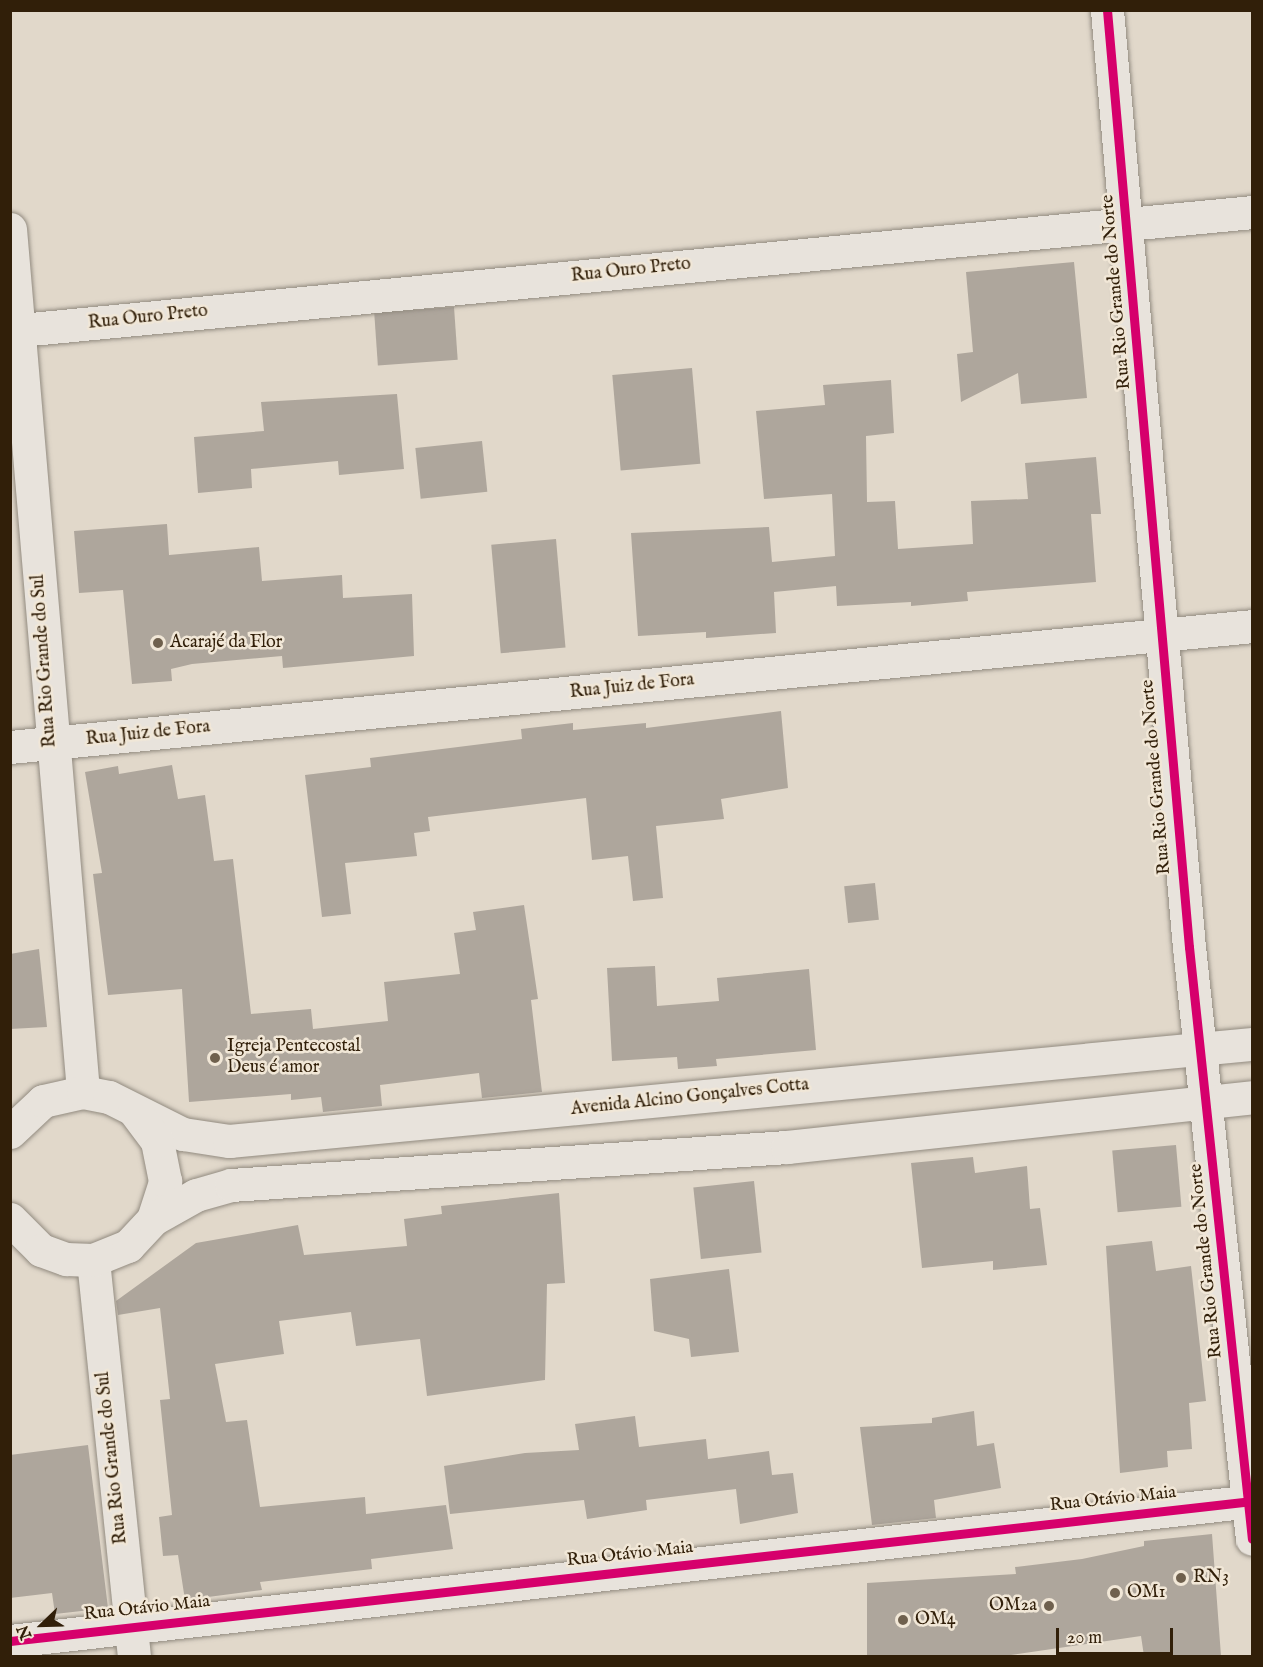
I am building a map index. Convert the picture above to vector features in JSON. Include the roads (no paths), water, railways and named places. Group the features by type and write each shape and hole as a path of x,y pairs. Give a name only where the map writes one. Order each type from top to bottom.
{"street":[{"name":"Rua Rio Grande do Norte","path":"1107,10 1128,223 1161,635 1200,1048 1250,1502 1252,1539"},
{"name":"Rua Ouro Preto","path":"16,330 1252,212"},
{"name":"Rua Rio Grande do Sul","path":"10,229 16,330 83,1092"},
{"name":"Rua Juiz de Fora","path":"10,747 1252,626"},
{"name":"Avenida Alcino Gonçalves Cotta","path":"83,1092 109,1097 183,1134 230,1141 1252,1044"},
{"path":"11,1130 43,1101 83,1092"},
{"path":"10,1219 26,1248 66,1259 93,1260 128,1246 153,1220 196,1195 231,1185 787,1147 1252,1097"},
{"path":"132,1110 157,1142 165,1181 153,1220"},
{"name":"Rua Rio Grande do Sul","path":"93,1260 132,1642"},
{"name":"Rua Otávio Maia","path":"10,1641 132,1642 1250,1502"}],"place":[{"name":"Acarajé da Flor","path":"158,643"},
{"name":"Igreja Pentecostal Deus é amor","path":"215,1058"},
{"name":"RN3","path":"1181,1578"},
{"name":"OM1","path":"1115,1593"},
{"name":"OM2a","path":"1049,1606"},
{"name":"OM4","path":"903,1620"}]}
